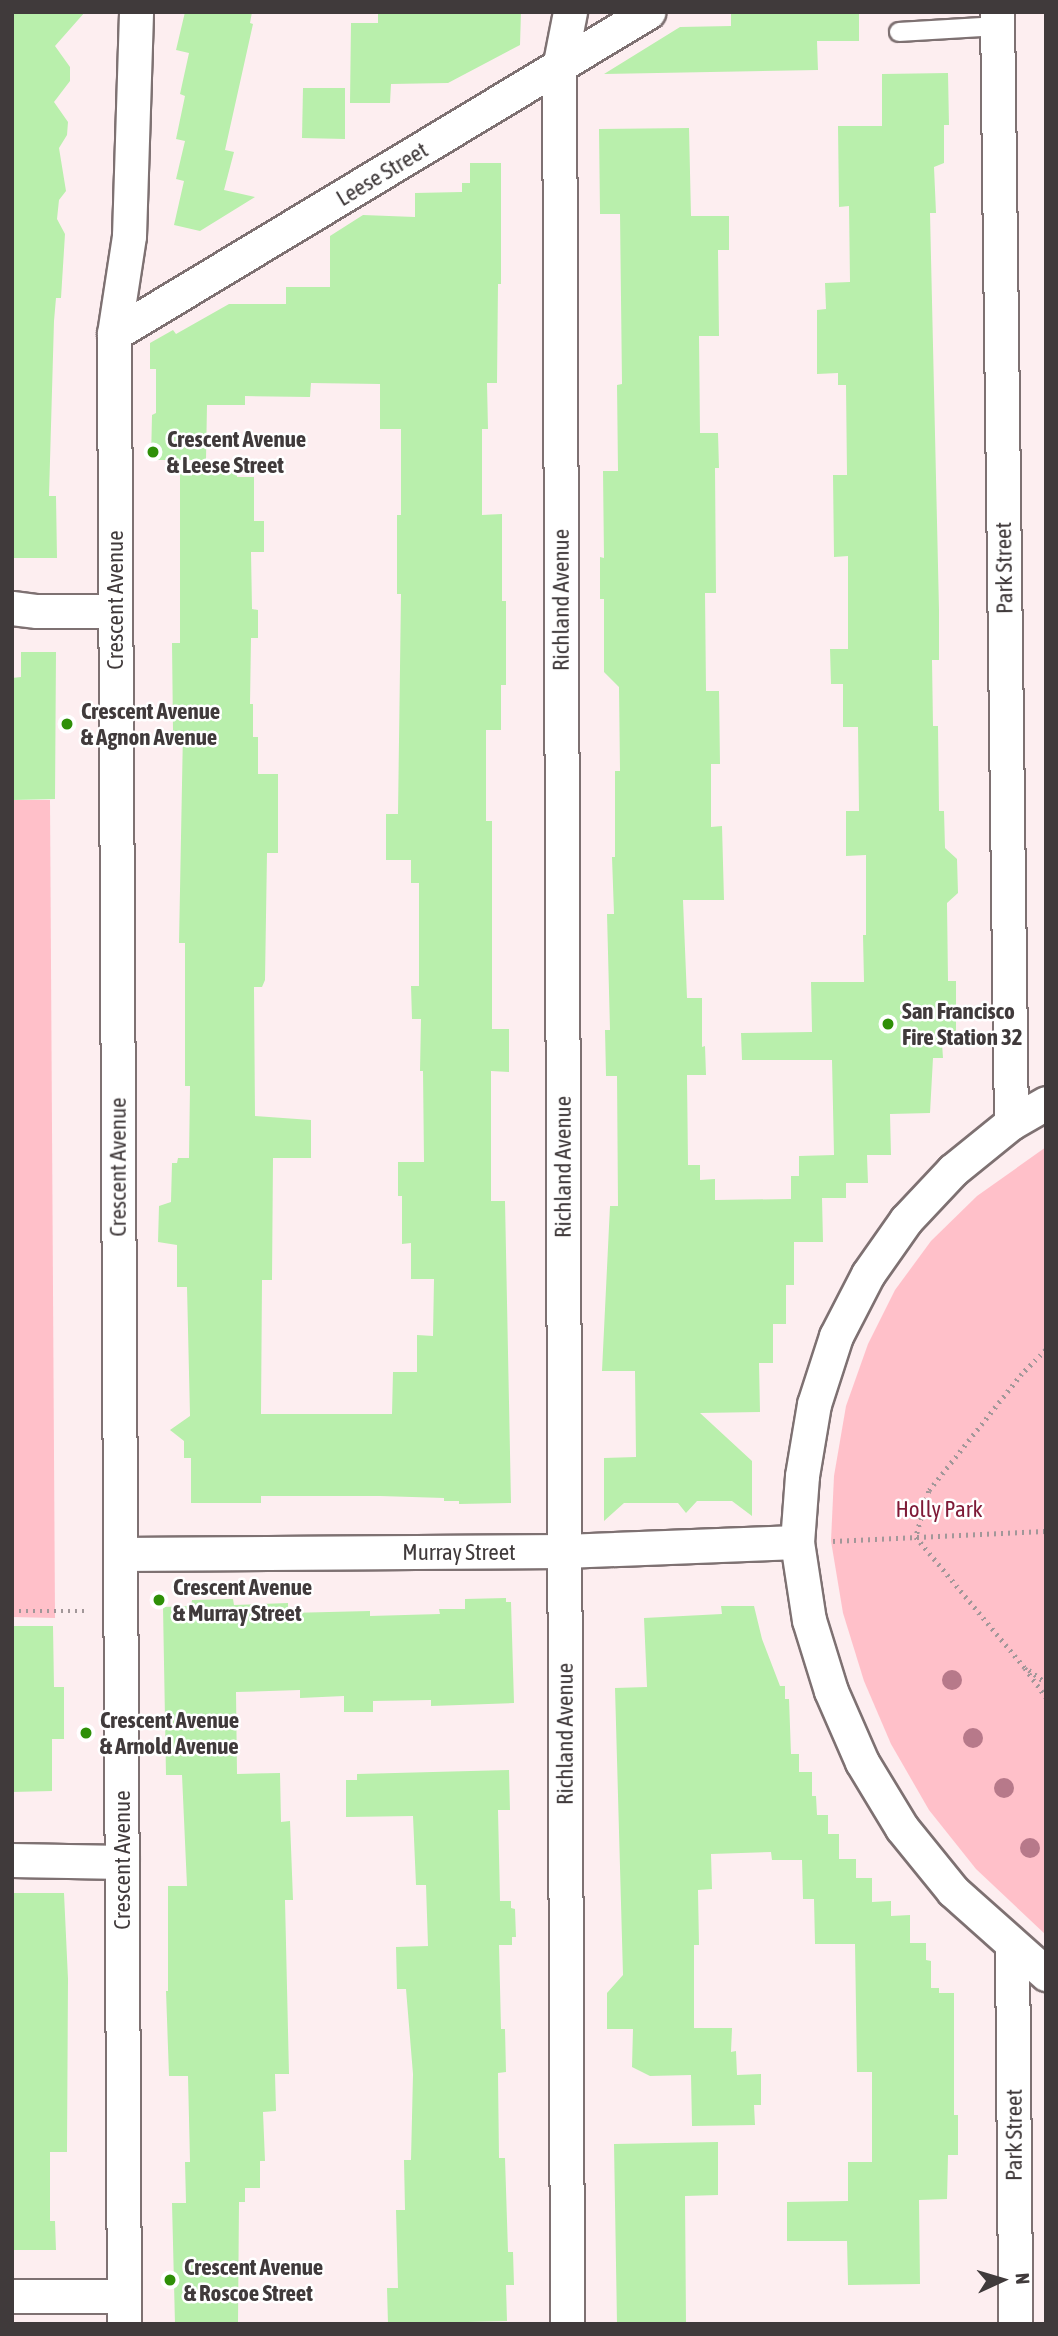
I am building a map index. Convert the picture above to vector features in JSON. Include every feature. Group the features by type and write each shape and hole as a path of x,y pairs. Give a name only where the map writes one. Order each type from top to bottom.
{"street":[{"name":"Crescent Avenue","path":"124,2310 114,334 129,236 136,12"},
{"name":"Richland Avenue","path":"567,2324 559,68 570,12"},
{"name":"Leese Street","path":"114,334 648,12"},
{"name":"Park Street","path":"998,19 1011,1123"},
{"path":"12,608 37,611 116,611"},
{"path":"1046,1103 1011,1123 953,1170 906,1220 868,1274 842,1326 814,1404 802,1476 797,1542 816,1643 831,1691 863,1762 902,1828 953,1891 1012,1946 1046,1973"},
{"name":"Murray Street","path":"120,1554 564,1551 797,1542"},
{"path":"12,1860 122,1862"},
{"name":"Park Street","path":"1012,1946 1015,2324"},
{"path":"12,2296 124,2310"}],"lane":[{"path":"899,32 998,19"}],"path":[{"path":"916,1537 929,1491 1023,1374 1046,1350"},
{"path":"831,1541 1046,1531"},
{"path":"916,1537 1026,1668 1046,1697"},
{"path":"12,1611 120,1612"},
{"path":"1026,1668 1046,1683"}],"green space":[{"path":"12,800 50,800 55,1618 12,1617"},
{"name":"Holly Park","path":"1046,1147 1046,1935 976,1869 929,1810 891,1744 864,1681 843,1613 831,1541 834,1476 846,1406 868,1344 895,1290 931,1241 977,1196"}],"building":[{"path":"12,12 85,12 55,46 70,67 70,81 54,102 68,122 67,135 59,148 66,191 59,200 57,219 65,234 61,298 56,298 54,321 49,496 56,496 57,558 12,558"},
{"path":"185,12 252,12 250,23 253,24 225,150 234,152 224,190 255,197 200,231 174,225 184,181 176,179 185,141 176,139 185,96 180,94 189,53 176,50"},
{"path":"378,12 521,12 520,45 448,83 391,84 390,103 350,103 351,23 378,23"},
{"path":"731,12 859,12 859,41 817,41 818,70 604,74 680,27 731,26"},
{"path":"948,73 949,125 944,125 944,163 934,167 936,213 930,213 939,610 939,660 932,660 933,726 938,726 939,811 944,811 945,848 957,859 958,893 947,903 948,981 956,981 956,1042 942,1043 943,1058 933,1058 930,1113 890,1114 891,1155 867,1155 868,1183 846,1183 846,1198 822,1198 823,1242 794,1242 794,1285 786,1285 786,1324 773,1324 773,1363 759,1363 760,1412 700,1413 752,1461 752,1516 732,1501 697,1501 686,1513 678,1503 624,1503 604,1521 604,1458 636,1457 635,1371 602,1371 610,1206 618,1206 617,1076 606,1076 605,1030 610,1030 607,914 614,914 612,857 615,857 615,771 620,771 619,687 604,672 604,599 600,599 600,557 604,558 603,471 618,471 617,385 622,384 620,214 600,214 599,129 689,128 691,216 729,216 729,250 718,250 719,336 699,336 700,433 718,433 719,468 715,468 716,593 705,593 706,691 719,691 720,764 711,764 711,827 722,826 724,900 683,900 687,998 702,998 702,1047 705,1046 706,1075 687,1075 688,1165 700,1165 700,1180 715,1179 715,1200 791,1199 791,1176 799,1176 799,1156 834,1155 832,1060 742,1060 741,1033 812,1032 811,982 864,982 866,855 846,856 846,811 859,811 858,727 843,727 843,684 831,684 830,649 848,649 848,556 834,557 833,475 847,475 846,385 838,385 838,373 817,374 817,310 826,309 825,283 850,282 849,206 839,207 838,126 882,126 882,74"},
{"path":"303,88 345,88 345,139 302,138"},
{"path":"470,163 501,163 501,284 498,284 497,383 487,383 488,429 482,429 482,515 502,514 502,601 506,601 506,685 501,685 501,730 486,730 486,821 492,821 492,1029 509,1029 509,1072 491,1071 491,1201 505,1201 511,1503 459,1504 459,1501 444,1501 444,1498 380,1496 261,1496 261,1503 191,1503 191,1458 184,1458 184,1441 170,1430 190,1416 187,1287 177,1287 177,1245 158,1242 159,1206 171,1202 172,1163 177,1163 178,1158 189,1158 190,1086 185,1086 185,943 179,943 183,731 173,731 172,643 180,643 180,472 237,472 237,477 254,477 254,521 264,521 264,552 251,552 252,609 258,610 258,638 251,638 250,704 253,704 253,737 258,737 258,774 278,774 278,853 267,853 265,980 262,987 254,987 255,1116 311,1120 311,1158 273,1158 272,1280 262,1280 261,1414 392,1414 393,1372 417,1372 417,1335 433,1336 434,1279 411,1279 411,1243 402,1244 402,1196 398,1196 398,1162 424,1162 421,1019 412,1019 411,986 419,986 419,883 411,883 411,860 386,860 386,814 398,814 401,594 397,594 397,515 401,515 401,429 380,429 380,384 311,383 310,397 245,396 245,405 207,405 206,460 151,460 152,415 156,413 156,369 150,369 150,343 173,330 176,334 229,304 286,304 286,287 330,287 330,236 363,215 415,217 415,193 462,192 462,183 470,183"},
{"path":"21,652 56,652 55,799 12,800 12,678 21,677"},
{"path":"506,1598 506,1602 511,1602 514,1703 431,1706 431,1700 373,1701 373,1712 344,1712 344,1696 300,1698 300,1690 236,1692 237,1774 280,1773 281,1822 290,1821 293,1900 285,1900 289,2074 275,2074 276,2111 263,2112 265,2161 260,2161 260,2188 245,2188 245,2202 239,2202 238,2324 175,2324 172,2203 186,2203 185,2162 190,2162 188,2076 169,2076 166,1991 168,1886 187,1886 182,1775 166,1775 163,1607 191,1606 192,1600 233,1599 234,1605 288,1603 288,1613 370,1611 370,1616 440,1614 439,1609 465,1609 465,1599"},
{"path":"721,1606 754,1606 762,1639 780,1686 785,1686 785,1699 789,1699 791,1754 799,1754 799,1772 812,1772 812,1796 816,1796 817,1815 828,1815 828,1834 839,1834 839,1859 856,1859 856,1878 872,1878 872,1902 891,1901 891,1916 910,1915 910,1943 926,1943 926,1960 931,1961 931,1988 939,1988 939,1993 954,1993 954,2115 958,2115 958,2155 948,2155 947,2199 919,2200 920,2284 848,2285 847,2241 787,2241 787,2202 848,2201 848,2162 872,2162 872,2072 857,2072 855,1944 815,1944 814,1899 803,1899 802,1860 772,1860 771,1852 711,1854 712,1889 698,1890 699,1945 694,1945 694,2028 732,2028 731,2052 736,2051 737,2075 761,2074 761,2105 754,2105 755,2125 692,2126 691,2075 650,2076 632,2067 633,2029 607,2029 607,1993 623,1975 615,1688 647,1687 644,1618 722,1614"},
{"path":"12,1626 53,1626 54,1687 64,1687 64,1739 52,1739 52,1791 12,1792"},
{"path":"509,1770 510,1810 498,1810 500,1901 511,1901 511,1908 515,1909 516,1937 512,1937 512,1945 499,1945 501,2029 505,2029 506,2072 498,2073 499,2158 505,2158 508,2252 513,2252 514,2285 506,2285 507,2321 388,2324 387,2288 398,2288 396,2210 405,2210 404,2160 411,2160 413,2074 406,1989 397,1989 396,1947 428,1946 426,1885 416,1885 413,1816 346,1817 346,1780 357,1780 357,1774"},
{"path":"12,1893 64,1893 68,1979 67,2152 50,2152 50,2221 55,2221 56,2250 12,2250"},
{"path":"718,2142 718,2195 685,2196 686,2324 617,2324 614,2144"}],"place":[{"name":"Crescent Avenue & Leese Street","path":"153,452"},
{"name":"Crescent Avenue & Agnon Avenue","path":"67,724"},
{"name":"San Francisco Fire Station 32","path":"888,1024"},
{"name":"Crescent Avenue & Murray Street","path":"159,1600"},
{"name":"Crescent Avenue & Arnold Avenue","path":"86,1733"},
{"name":"Crescent Avenue & Roscoe Street","path":"170,2280"}]}
